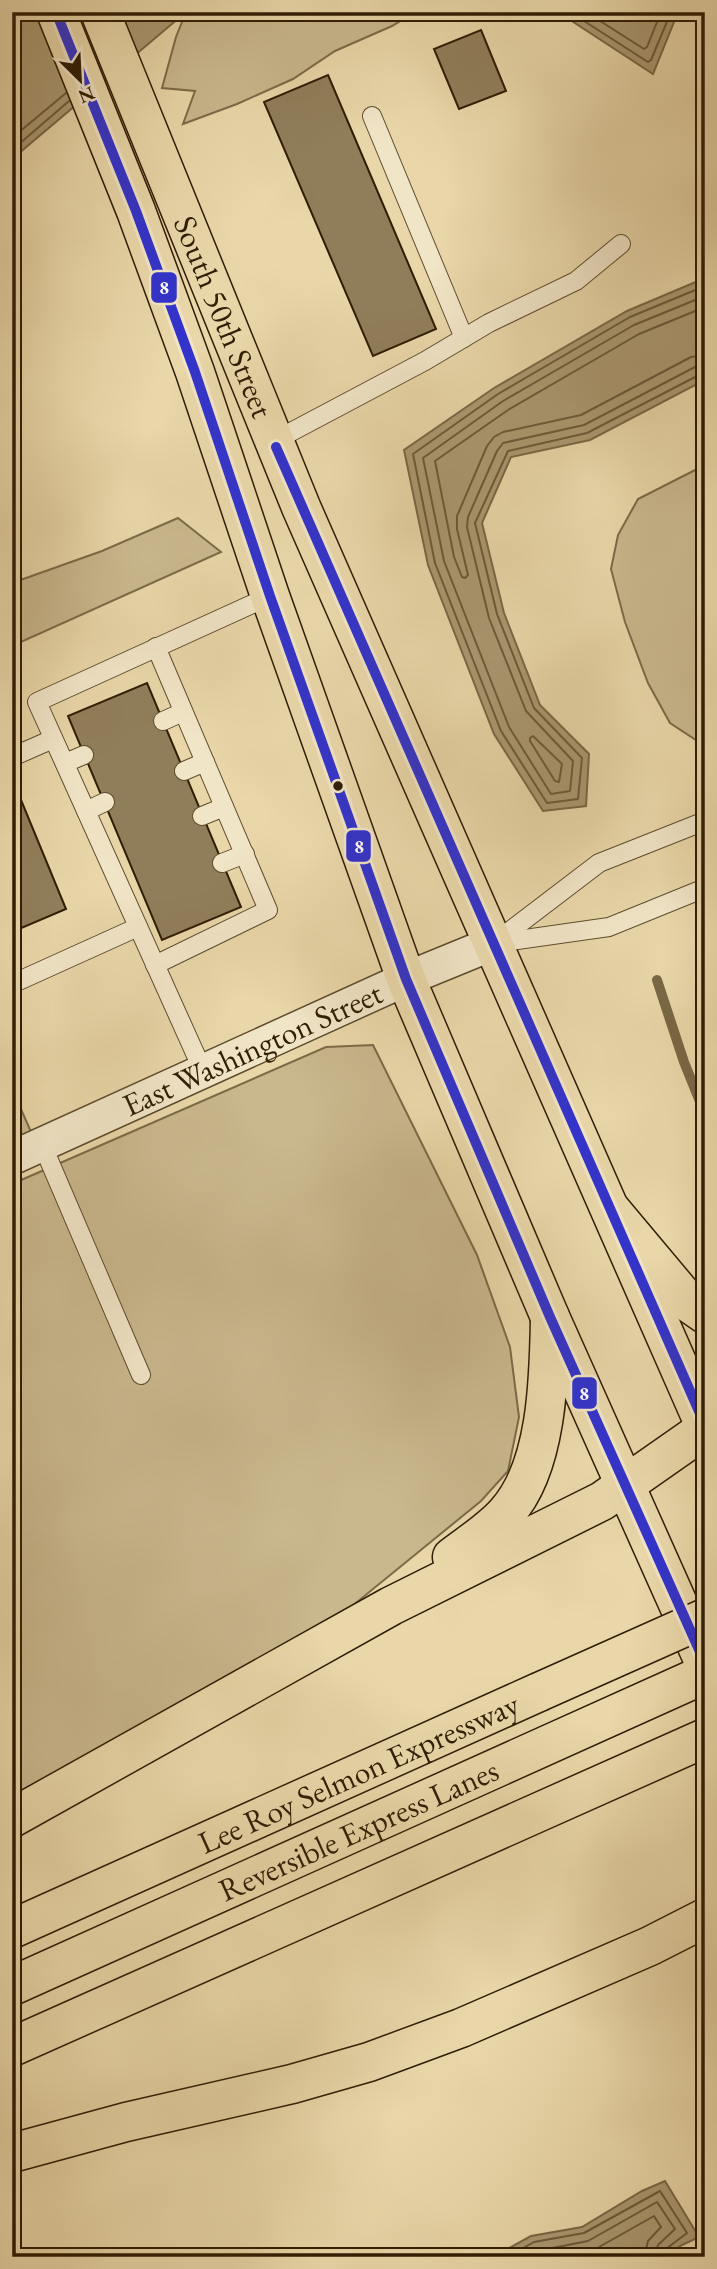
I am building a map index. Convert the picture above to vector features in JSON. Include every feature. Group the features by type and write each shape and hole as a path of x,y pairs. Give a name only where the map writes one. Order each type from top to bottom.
{"main road":[{"name":"South 50th Street","path":"55,12 136,211 195,372 270,596 406,979 550,1317 705,1664"},
{"name":"South 50th Street","path":"100,12 274,441 705,1427"},
{"path":"611,1210 689,1303 705,1314"},
{"path":"391,1605 507,1512 519,1493 531,1468 541,1435 549,1368 550,1317"},
{"path":"12,1818 391,1605 602,1501 705,1427"},
{"name":"Lee Roy Selmon Expressway","path":"12,1929 705,1618"},
{"name":"Reversible Express Lanes","path":"12,1986 705,1674"},
{"path":"12,2047 705,1738"},
{"path":"12,2153 126,2122 292,2084 369,2062 461,2028 650,1946 705,1919"},
{"path":"650,1946 705,1948"}],"street":[{"name":"East Washington Street","path":"12,1157 406,979 494,943"}],"lane":[{"path":"372,116 464,338"},
{"path":"274,441 425,361 489,323 576,281 621,244"},
{"path":"203,1071 138,928 136,901 106,855 37,702 270,596"},
{"path":"155,965 268,910 156,647"},
{"path":"163,721 183,712"},
{"path":"12,757 53,739"},
{"path":"65,763 85,754"},
{"path":"184,771 205,762"},
{"path":"86,811 105,802"},
{"path":"202,816 224,807"},
{"path":"494,943 599,863 705,821"},
{"path":"106,855 124,848"},
{"path":"222,863 245,854"},
{"path":"494,943 608,927 705,888"},
{"path":"12,984 138,928"},
{"path":"42,1144 141,1375"}],"shaded area":[{"path":"186,12 415,12 392,26 335,51 293,79 183,124 195,91 162,88"},
{"path":"705,465 705,744 702,744 670,723 648,683 625,622 611,569 618,535 638,499"},
{"path":"178,518 221,552 12,646 12,583 102,551"},
{"path":"373,1045 477,1255 510,1347 519,1417 508,1471 481,1501 335,1620 12,1800 12,1184 326,1047"},
{"path":"12,1089 36,1143 12,1154"}],"water":[{"path":"12,12 186,12 12,159"},
{"path":"558,12 678,12 653,74"},
{"path":"705,278 705,380 590,440 511,457 482,523 504,613 540,705 589,754 586,806 543,811 494,734 428,565 404,450 494,388 627,311"},
{"path":"665,2181 699,2237 680,2246 667,2257 493,2257 531,2236 582,2227 642,2191"}],"building":[{"path":"481,30 506,91 459,109 434,49"},
{"path":"328,75 436,329 373,356 264,102"},
{"path":"147,683 241,907 162,940 68,716"},
{"path":"14,783 66,909 12,932 12,784"}],"waterway":[{"path":"657,980 684,1062 705,1114"}],"transit line":[{"name":"8","path":"56,12 136,211 195,372 270,596 406,979 550,1317 705,1663"},
{"name":"8","path":"276,447 705,1425"}]}
